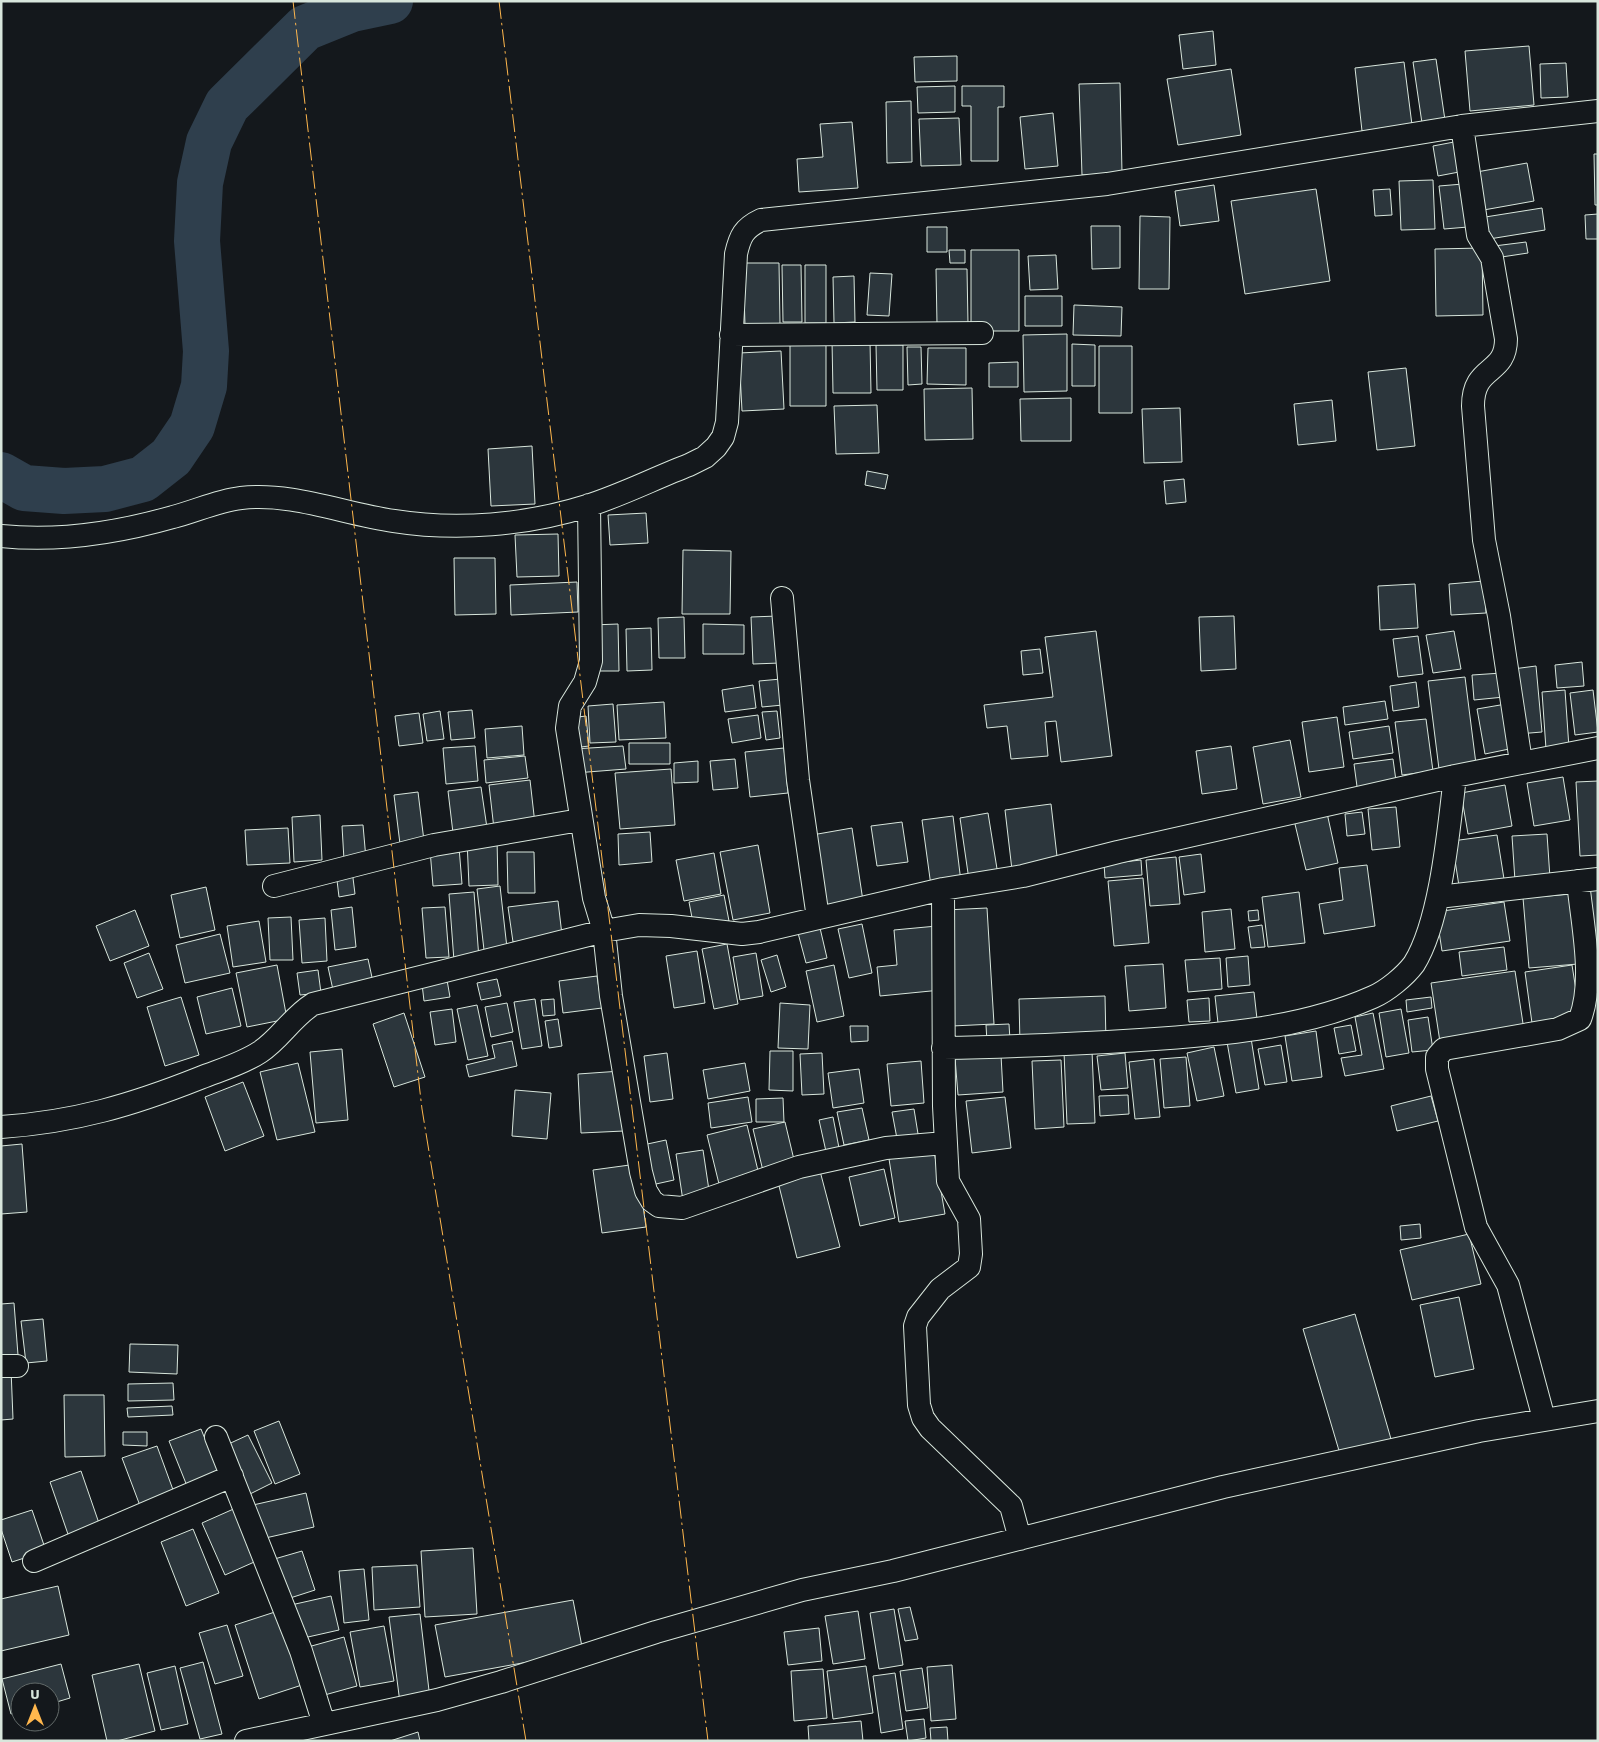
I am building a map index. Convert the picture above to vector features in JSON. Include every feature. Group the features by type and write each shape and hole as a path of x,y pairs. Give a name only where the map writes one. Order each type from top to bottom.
{"street":[{"path":"1,536 49,539 126,529 174,517 211,504 242,498 275,497 392,521 421,524 488,524 528,520 589,505 705,457 723,437 726,422 736,254 740,237 747,227 761,220 1107,184 1462,126 1598,111"},
{"path":"1462,126 1478,235 1492,258 1506,339 1506,350 1502,360 1476,383 1473,392 1473,406 1484,540 1521,762"},
{"path":"731,335 982,333"},
{"path":"589,505 591,660 585,682 570,706 567,717 580,820 594,898 604,931 611,996 641,1172 646,1190 652,1201 659,1206 682,1208 799,1167 847,1155 886,1148 945,1143"},
{"path":"782,598 798,780 818,918"},
{"path":"1,1127 32,1125 111,1110 197,1079 262,1051 301,1011 322,1001 604,931 654,924 742,934 759,932 943,889 1023,876 1118,852 1455,776 1598,748"},
{"path":"943,1048 1088,1043 1212,1035 1282,1024 1345,1008 1375,997 1395,982 1413,964 1423,943 1438,897 1455,776"},
{"path":"274,886 434,845 580,820"},
{"path":"1438,897 1588,880 1588,982 1586,1003 1580,1019 1558,1029 1444,1049 1437,1057 1437,1069 1476,1227 1508,1285 1544,1419"},
{"path":"943,889 943,1048 945,1143 948,1181 969,1219 972,1254 969,1267 940,1288 918,1317 914,1339 919,1405 930,1428 1011,1506 1020,1539"},
{"path":"246,1741 437,1700 492,1685 656,1632 802,1590 852,1580 1020,1539 1223,1487 1406,1446 1544,1419 1598,1411"},
{"path":"216,1437 301,1651 324,1724"},
{"path":"34,1561 232,1476"}],"building":[{"path":"1213,31 1216,65 1183,69 1179,35"},
{"path":"1529,46 1534,105 1470,111 1465,51"},
{"path":"957,56 957,81 915,82 914,57"},
{"path":"1436,59 1446,127 1423,130 1413,62"},
{"path":"1404,62 1412,125 1362,131 1355,68"},
{"path":"1566,63 1568,97 1541,98 1540,64"},
{"path":"1231,69 1241,135 1178,145 1167,79"},
{"path":"1120,83 1122,173 1082,175 1079,84"},
{"path":"955,86 955,112 918,113 917,87"},
{"path":"962,86 1004,86 1004,107 998,107 998,161 971,161 971,106 962,106"},
{"path":"911,101 912,162 887,163 886,102"},
{"path":"1053,113 1058,166 1025,169 1020,117"},
{"path":"959,118 961,165 921,166 919,119"},
{"path":"852,122 858,188 799,192 797,159 823,157 820,124"},
{"path":"1454,142 1459,172 1438,176 1433,146"},
{"path":"1594,154 1598,154 1598,205 1595,205"},
{"path":"1527,163 1534,201 1478,211 1471,173"},
{"path":"1433,180 1435,229 1401,230 1399,181"},
{"path":"1463,184 1468,227 1444,229 1439,186"},
{"path":"1214,185 1219,221 1180,226 1175,191"},
{"path":"1316,189 1330,281 1245,294 1231,201"},
{"path":"1390,189 1392,215 1375,216 1373,190"},
{"path":"1542,208 1545,230 1483,240 1479,218"},
{"path":"1598,214 1598,239 1586,239 1585,215"},
{"path":"1140,216 1170,217 1169,289 1139,289"},
{"path":"1091,226 1120,226 1120,268 1092,269"},
{"path":"927,227 947,227 947,252 927,252"},
{"path":"1526,242 1528,253 1495,258 1494,246"},
{"path":"1482,248 1483,315 1436,316 1435,249"},
{"path":"949,250 965,250 965,263 950,263"},
{"path":"971,250 1019,250 1019,331 971,331"},
{"path":"1056,255 1058,289 1030,290 1028,256"},
{"path":"743,263 779,263 780,324 745,325"},
{"path":"782,265 801,265 802,322 783,322"},
{"path":"805,265 826,265 826,323 805,323"},
{"path":"936,269 967,269 968,324 937,324"},
{"path":"870,273 892,274 889,316 867,315"},
{"path":"854,276 855,322 834,323 833,277"},
{"path":"1025,296 1062,296 1062,326 1025,326"},
{"path":"1074,305 1122,307 1121,336 1073,335"},
{"path":"1067,334 1067,391 1024,392 1023,335"},
{"path":"832,341 870,341 871,393 833,393"},
{"path":"790,343 826,343 826,406 790,406"},
{"path":"1072,344 1095,345 1095,386 1072,386"},
{"path":"876,345 903,345 903,390 877,390"},
{"path":"1099,346 1132,346 1132,413 1099,413"},
{"path":"907,347 921,347 922,384 908,385"},
{"path":"928,348 966,348 966,385 927,384"},
{"path":"781,351 784,409 742,411 739,353"},
{"path":"1018,362 1018,387 989,387 989,363"},
{"path":"1406,368 1415,446 1377,450 1368,372"},
{"path":"972,388 973,439 925,440 924,389"},
{"path":"1071,398 1071,441 1021,441 1020,399"},
{"path":"1332,400 1336,441 1298,445 1294,404"},
{"path":"877,405 879,453 836,454 834,406"},
{"path":"1180,408 1182,462 1144,463 1142,409"},
{"path":"532,446 535,504 491,506 488,449"},
{"path":"867,471 888,475 885,489 865,485"},
{"path":"1184,479 1186,502 1166,504 1164,481"},
{"path":"646,513 648,543 610,545 608,515"},
{"path":"558,534 559,576 517,577 515,535"},
{"path":"683,550 731,551 730,614 682,614"},
{"path":"454,558 495,558 496,614 455,615"},
{"path":"1484,581 1486,613 1451,615 1449,584"},
{"path":"577,582 578,612 511,615 510,585"},
{"path":"1415,584 1418,628 1380,630 1378,586"},
{"path":"778,616 780,663 753,664 751,617"},
{"path":"1234,616 1236,669 1201,671 1199,617"},
{"path":"684,617 685,658 659,658 658,618"},
{"path":"618,624 619,671 593,671 592,625"},
{"path":"703,624 744,625 744,654 703,654"},
{"path":"651,628 652,670 627,671 626,629"},
{"path":"1096,631 1112,756 1061,762 1056,721 1045,722 1048,756 1011,759 1007,726 987,728 984,705 1053,697 1045,637"},
{"path":"1454,631 1461,669 1433,673 1426,635"},
{"path":"1418,636 1423,674 1398,677 1393,639"},
{"path":"1040,649 1043,673 1023,675 1021,651"},
{"path":"1582,662 1584,686 1557,688 1555,665"},
{"path":"1536,666 1542,732 1518,734 1513,669"},
{"path":"1502,673 1504,697 1474,700 1472,675"},
{"path":"1465,677 1476,764 1439,769 1428,681"},
{"path":"781,679 783,705 762,707 759,681"},
{"path":"1416,682 1419,707 1393,711 1390,686"},
{"path":"753,685 756,708 725,712 722,690"},
{"path":"1565,690 1569,748 1546,749 1542,692"},
{"path":"1593,690 1598,732 1575,735 1570,693"},
{"path":"1385,701 1388,719 1345,725 1343,707"},
{"path":"664,702 666,738 619,740 617,705"},
{"path":"613,704 616,742 590,743 588,706"},
{"path":"1506,704 1514,748 1485,754 1477,709"},
{"path":"472,710 475,738 451,740 448,712"},
{"path":"440,711 444,739 427,741 423,714"},
{"path":"777,711 780,738 766,740 762,712"},
{"path":"419,713 423,743 399,746 395,716"},
{"path":"758,715 761,738 732,743 728,719"},
{"path":"586,716 589,746 573,748 570,718"},
{"path":"1337,717 1344,767 1309,772 1302,722"},
{"path":"1426,719 1433,771 1402,775 1395,722"},
{"path":"522,726 524,755 487,758 485,729"},
{"path":"1389,726 1393,753 1353,759 1349,732"},
{"path":"1290,740 1301,797 1263,804 1253,747"},
{"path":"629,743 670,743 670,764 629,764"},
{"path":"475,746 478,781 446,784 443,748"},
{"path":"623,746 626,769 575,773 573,749"},
{"path":"1231,746 1237,789 1202,794 1196,751"},
{"path":"784,748 788,793 750,797 745,752"},
{"path":"525,756 528,778 486,783 484,760"},
{"path":"735,759 738,788 713,790 710,761"},
{"path":"1393,759 1397,788 1358,794 1354,764"},
{"path":"698,761 698,782 674,783 674,763"},
{"path":"671,769 675,825 620,829 615,773"},
{"path":"1563,777 1570,820 1534,826 1527,783"},
{"path":"530,780 535,824 494,829 489,785"},
{"path":"1598,781 1598,855 1580,856 1576,782"},
{"path":"1505,785 1512,826 1468,834 1461,793"},
{"path":"481,787 487,828 453,833 448,791"},
{"path":"418,792 424,841 400,844 394,795"},
{"path":"1051,804 1058,865 1012,870 1005,810"},
{"path":"1396,807 1400,847 1372,850 1368,809"},
{"path":"1362,812 1365,834 1347,836 1345,814"},
{"path":"988,813 998,875 969,880 960,818"},
{"path":"1327,813 1338,863 1306,870 1294,820"},
{"path":"320,815 322,860 294,862 292,817"},
{"path":"953,816 961,882 931,886 922,820"},
{"path":"902,822 908,862 877,866 871,826"},
{"path":"363,825 366,859 344,860 342,826"},
{"path":"288,828 290,863 247,865 245,830"},
{"path":"852,828 863,901 824,907 812,835"},
{"path":"650,832 652,862 619,865 618,834"},
{"path":"1547,834 1550,878 1515,881 1512,836"},
{"path":"1497,835 1504,879 1459,886 1452,841"},
{"path":"497,839 498,885 469,886 467,840"},
{"path":"758,845 770,913 733,920 720,852"},
{"path":"459,847 462,884 433,886 430,850"},
{"path":"507,852 534,852 535,893 508,893"},
{"path":"714,853 721,894 684,901 676,860"},
{"path":"1201,854 1205,892 1184,895 1179,857"},
{"path":"1176,857 1180,904 1150,906 1146,860"},
{"path":"1141,860 1142,875 1105,878 1104,864"},
{"path":"1367,865 1375,926 1324,934 1319,904 1343,900 1339,868"},
{"path":"352,870 355,894 339,897 336,872"},
{"path":"1143,878 1149,943 1114,946 1108,881"},
{"path":"1598,883 1598,963 1588,884"},
{"path":"500,886 507,948 484,950 477,889"},
{"path":"206,887 215,930 180,938 171,895"},
{"path":"474,892 479,959 454,961 449,894"},
{"path":"1299,892 1305,943 1268,947 1262,897"},
{"path":"1572,894 1578,964 1529,968 1523,898"},
{"path":"724,895 729,921 694,928 689,902"},
{"path":"558,901 562,935 513,942 508,907"},
{"path":"1504,902 1510,941 1442,951 1436,912"},
{"path":"352,907 356,947 335,950 331,910"},
{"path":"445,907 449,957 426,958 422,908"},
{"path":"987,908 994,1024 952,1026 945,910"},
{"path":"1231,909 1235,949 1205,952 1202,912"},
{"path":"135,910 149,946 110,961 96,926"},
{"path":"1258,910 1259,920 1249,921 1248,911"},
{"path":"291,917 293,960 270,960 268,918"},
{"path":"325,918 327,961 302,963 299,920"},
{"path":"259,921 266,962 233,967 227,926"},
{"path":"862,924 872,973 849,978 838,929"},
{"path":"1262,925 1265,947 1251,948 1248,927"},
{"path":"937,926 941,990 880,996 877,967 897,965 894,930"},
{"path":"820,928 827,958 806,963 798,933"},
{"path":"220,934 230,973 185,983 176,945"},
{"path":"727,944 738,1004 714,1009 702,949"},
{"path":"1504,947 1507,970 1462,976 1459,952"},
{"path":"697,951 705,1003 674,1008 666,956"},
{"path":"149,953 163,989 137,998 124,963"},
{"path":"756,953 763,996 740,1000 733,957"},
{"path":"777,955 786,987 771,992 761,960"},
{"path":"1248,956 1250,985 1228,987 1226,958"},
{"path":"1220,958 1222,989 1188,992 1185,960"},
{"path":"368,959 373,982 333,990 328,967"},
{"path":"1163,964 1166,1008 1129,1011 1125,966"},
{"path":"277,965 287,1019 247,1027 236,973"},
{"path":"834,965 844,1016 817,1022 806,971"},
{"path":"1572,965 1580,1016 1532,1023 1525,972"},
{"path":"318,970 321,993 300,995 297,973"},
{"path":"1515,971 1524,1030 1440,1042 1431,983"},
{"path":"597,976 602,1008 563,1013 559,981"},
{"path":"497,979 501,996 481,1000 477,983"},
{"path":"447,980 450,997 424,1001 422,984"},
{"path":"232,988 241,1026 206,1034 197,997"},
{"path":"1254,992 1258,1028 1219,1032 1215,996"},
{"path":"1105,996 1106,1042 1020,1045 1019,999"},
{"path":"181,997 199,1055 165,1066 147,1007"},
{"path":"1431,997 1432,1008 1407,1012 1406,1000"},
{"path":"1209,998 1210,1021 1189,1022 1187,1000"},
{"path":"535,999 542,1046 522,1049 514,1002"},
{"path":"554,999 555,1015 543,1016 541,1000"},
{"path":"507,1003 513,1032 491,1037 485,1007"},
{"path":"780,1003 810,1005 808,1049 778,1048"},
{"path":"477,1005 488,1056 468,1060 457,1009"},
{"path":"452,1009 456,1042 435,1045 430,1012"},
{"path":"1401,1009 1409,1053 1386,1057 1379,1013"},
{"path":"404,1013 425,1077 394,1087 373,1024"},
{"path":"1373,1013 1384,1069 1345,1076 1341,1058 1362,1055 1355,1017"},
{"path":"1428,1017 1433,1050 1412,1052 1408,1020"},
{"path":"558,1019 562,1046 549,1048 545,1021"},
{"path":"1009,1024 1010,1040 987,1042 986,1025"},
{"path":"1351,1025 1356,1051 1339,1054 1334,1028"},
{"path":"850,1026 868,1026 868,1041 851,1042"},
{"path":"1316,1031 1322,1077 1292,1081 1285,1036"},
{"path":"1251,1038 1259,1089 1236,1093 1227,1042"},
{"path":"512,1041 517,1066 469,1077 466,1065 495,1058 492,1045"},
{"path":"1281,1045 1287,1082 1265,1085 1258,1049"},
{"path":"1214,1047 1224,1096 1197,1101 1187,1053"},
{"path":"342,1049 348,1120 316,1123 310,1052"},
{"path":"770,1051 793,1051 793,1091 769,1090"},
{"path":"1092,1051 1095,1123 1067,1124 1064,1052"},
{"path":"667,1053 673,1099 650,1102 644,1056"},
{"path":"822,1053 824,1094 802,1095 800,1054"},
{"path":"1125,1053 1128,1088 1101,1090 1097,1056"},
{"path":"1001,1055 1003,1092 958,1095 955,1058"},
{"path":"1186,1057 1190,1106 1164,1108 1160,1059"},
{"path":"1154,1059 1160,1117 1135,1119 1129,1062"},
{"path":"1061,1060 1064,1127 1035,1129 1032,1061"},
{"path":"921,1061 924,1103 891,1106 887,1064"},
{"path":"298,1063 315,1132 277,1140 260,1072"},
{"path":"745,1063 750,1091 708,1099 703,1070"},
{"path":"859,1069 864,1103 833,1108 828,1073"},
{"path":"621,1071 624,1131 581,1133 578,1074"},
{"path":"243,1082 264,1136 225,1151 205,1097"},
{"path":"515,1090 551,1093 547,1139 512,1136"},
{"path":"1128,1095 1129,1114 1100,1116 1099,1096"},
{"path":"1431,1096 1438,1121 1397,1131 1391,1106"},
{"path":"748,1097 752,1122 711,1128 708,1103"},
{"path":"1005,1097 1011,1148 972,1153 966,1101"},
{"path":"783,1098 784,1122 756,1122 756,1099"},
{"path":"862,1108 869,1140 844,1145 837,1112"},
{"path":"914,1109 919,1140 898,1144 892,1112"},
{"path":"833,1117 840,1153 827,1156 819,1120"},
{"path":"785,1122 795,1164 763,1171 753,1129"},
{"path":"747,1125 760,1179 720,1188 707,1135"},
{"path":"666,1140 674,1180 647,1186 638,1146"},
{"path":"22,1144 27,1212 1,1214 1,1146"},
{"path":"703,1150 710,1197 683,1201 676,1154"},
{"path":"934,1151 945,1214 899,1222 889,1159"},
{"path":"637,1164 646,1227 602,1233 593,1170"},
{"path":"884,1169 895,1218 860,1226 849,1177"},
{"path":"820,1171 840,1247 797,1258 778,1182"},
{"path":"1420,1224 1421,1238 1401,1240 1400,1226"},
{"path":"1469,1234 1481,1284 1412,1300 1400,1250"},
{"path":"1459,1297 1474,1369 1435,1377 1420,1305"},
{"path":"14,1303 18,1355 1,1356 1,1304"},
{"path":"1355,1314 1391,1439 1340,1454 1303,1329"},
{"path":"43,1319 47,1361 26,1363 21,1321"},
{"path":"130,1344 178,1345 177,1374 129,1372"},
{"path":"11,1369 13,1419 1,1420 1,1370"},
{"path":"173,1383 174,1400 128,1401 128,1384"},
{"path":"64,1395 104,1395 105,1456 65,1457"},
{"path":"172,1406 173,1415 128,1417 127,1408"},
{"path":"279,1421 300,1474 275,1484 254,1431"},
{"path":"201,1429 219,1474 187,1486 169,1441"},
{"path":"123,1432 147,1432 147,1446 123,1445"},
{"path":"248,1435 272,1483 246,1496 222,1447"},
{"path":"157,1446 176,1498 142,1511 122,1458"},
{"path":"81,1471 101,1529 70,1540 50,1482"},
{"path":"306,1493 314,1527 261,1539 253,1505"},
{"path":"238,1507 261,1559 225,1575 202,1523"},
{"path":"32,1510 46,1551 12,1562 1,1529 1,1520"},
{"path":"193,1529 219,1593 186,1606 161,1542"},
{"path":"473,1548 477,1614 425,1617 421,1551"},
{"path":"302,1551 315,1590 284,1600 271,1560"},
{"path":"417,1565 420,1607 374,1610 372,1567"},
{"path":"364,1569 369,1620 344,1623 339,1571"},
{"path":"58,1586 69,1635 1,1651 1,1599"},
{"path":"331,1596 339,1630 299,1639 291,1605"},
{"path":"573,1600 583,1652 445,1677 435,1625"},
{"path":"910,1607 918,1639 905,1641 898,1609"},
{"path":"894,1609 903,1665 879,1669 870,1613"},
{"path":"281,1610 305,1684 259,1699 235,1625"},
{"path":"858,1611 865,1659 833,1664 825,1616"},
{"path":"420,1614 430,1699 400,1703 389,1617"},
{"path":"227,1625 243,1676 215,1684 199,1633"},
{"path":"384,1626 394,1681 360,1687 350,1632"},
{"path":"819,1628 822,1661 788,1665 784,1632"},
{"path":"344,1637 357,1686 321,1696 308,1647"},
{"path":"203,1662 222,1734 200,1739 180,1668"},
{"path":"61,1664 70,1698 60,1701 60,1682 10,1682 10,1710 2,1679"},
{"path":"139,1664 155,1731 117,1741 107,1741 92,1675"},
{"path":"952,1665 956,1719 931,1721 927,1667"},
{"path":"175,1666 188,1724 161,1730 147,1673"},
{"path":"866,1666 873,1713 833,1719 827,1671"},
{"path":"922,1668 928,1708 906,1711 900,1671"},
{"path":"823,1669 827,1718 794,1721 791,1671"},
{"path":"895,1673 903,1729 881,1733 873,1676"},
{"path":"924,1719 926,1738 908,1741 905,1721"},
{"path":"861,1721 863,1741 809,1741 808,1726"},
{"path":"947,1727 948,1741 931,1741 930,1728"},
{"path":"418,1732 420,1741 390,1741"}],"waterway":[{"path":"1,475 24,488 64,491 105,489 143,479 171,457 192,426 204,386 206,351 197,241 200,183 209,142 227,105 305,28 352,9 390,1"}],"power":[{"path":"293,1 422,1109 526,1741"},
{"path":"499,1 708,1741"}]}
